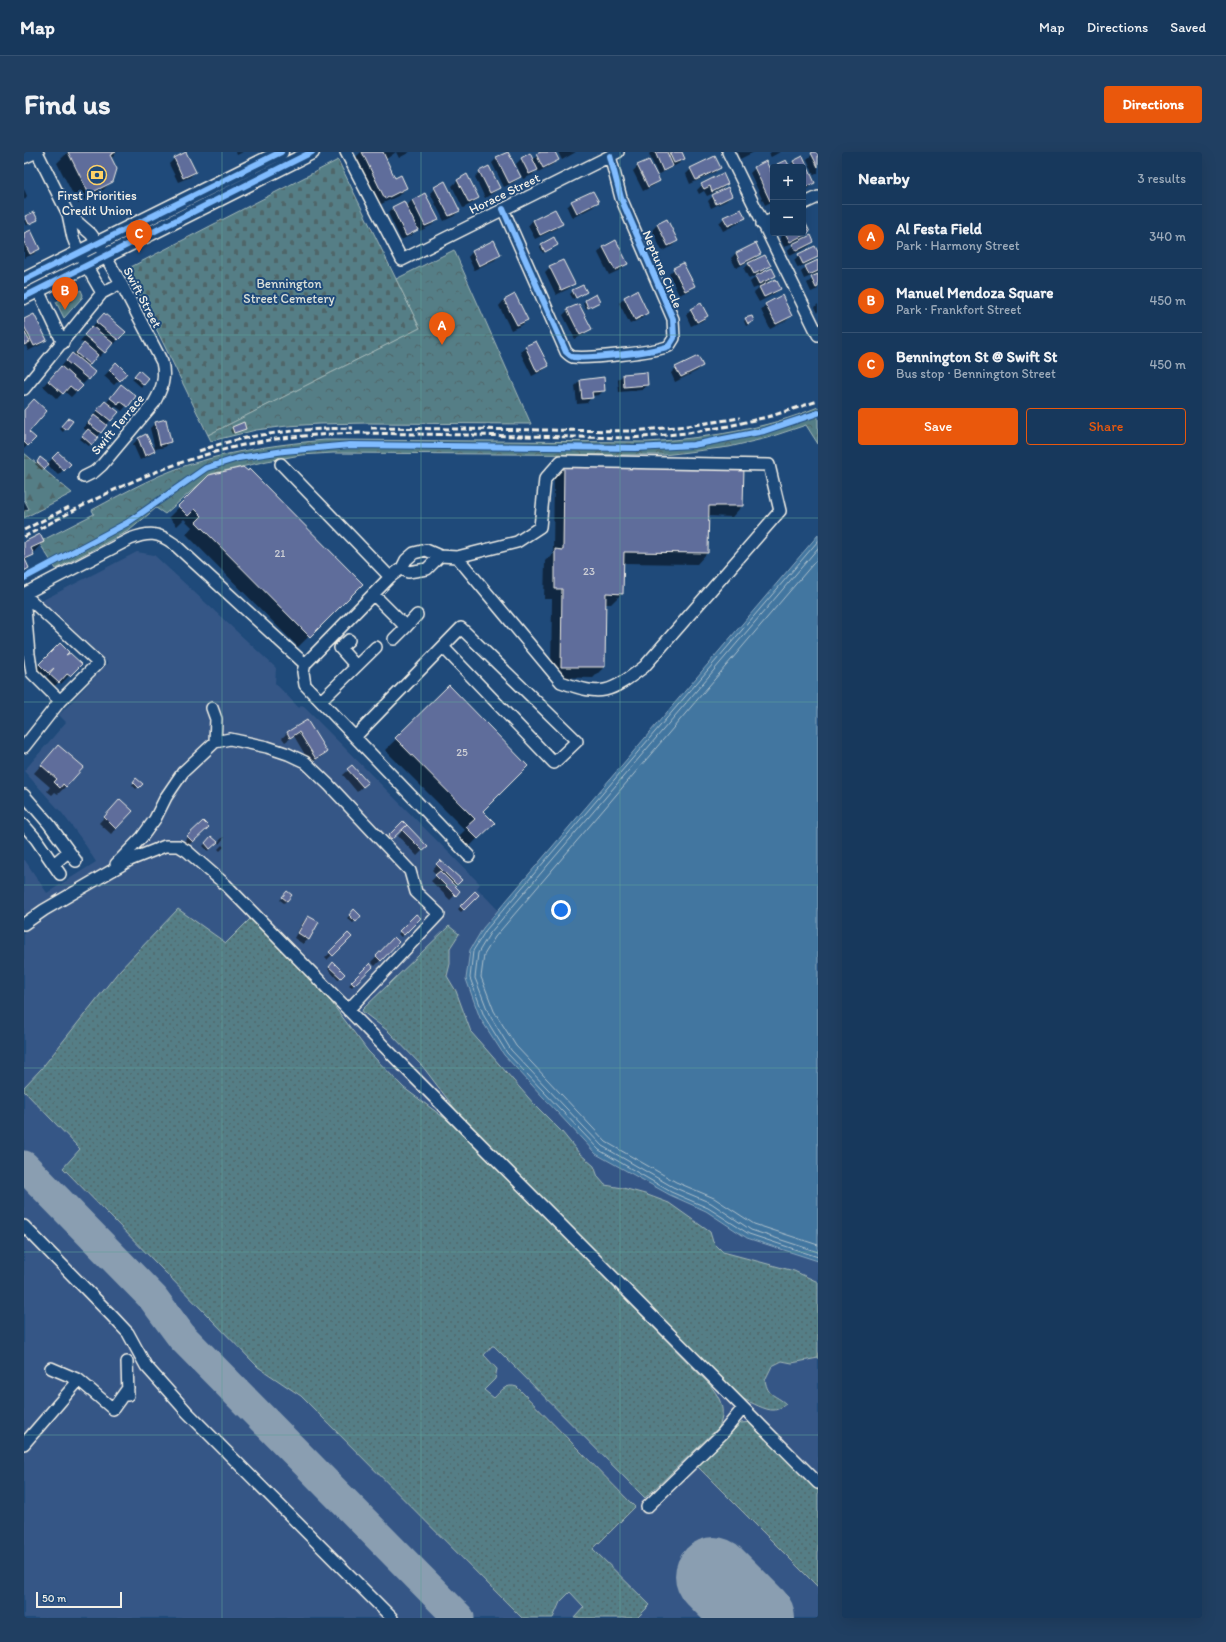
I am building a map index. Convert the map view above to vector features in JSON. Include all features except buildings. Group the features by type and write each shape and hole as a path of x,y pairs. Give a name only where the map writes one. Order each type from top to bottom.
{"main road":[{"path":"24,156 33,152"},
{"path":"24,297 86,266 101,250 281,152"},
{"path":"24,280 79,253 101,250 312,152"}],"street":[{"name":"Swift Street","path":"38,152 68,214 73,238 79,253 102,294"},
{"name":"Horace Street","path":"346,152 402,260 614,154"},
{"path":"728,152 762,224 818,335"},
{"name":"Neptune Circle","path":"503,209 566,352 571,357 584,358 653,350 669,346 674,338 672,319 621,198 614,154"},
{"path":"806,203 818,197"},
{"name":"Swift Street","path":"68,214 91,234 121,283 162,362 164,382"},
{"path":"762,224 770,220"},
{"path":"24,389 102,294 121,283"},
{"path":"38,290 63,343"},
{"name":"Swift Terrace","path":"84,477 94,472 102,465 154,403 164,382"},
{"path":"458,557 561,682 580,689 602,692 619,686 644,667 780,511 769,465 561,461 545,479 540,527 517,542 458,557 440,556 426,550 414,553 406,560 402,568 390,577 304,664 302,672 305,685 469,856"},
{"path":"281,464 390,577"},
{"path":"24,747 60,701 98,663 24,594 130,540 150,534 164,537 174,544 304,664"},
{"path":"402,568 408,572 427,569 440,556"},
{"path":"373,594 406,627"},
{"path":"24,597 32,673 60,701"},
{"path":"394,639 418,615"},
{"path":"355,737 461,628 577,741 554,763 443,647"},
{"path":"349,640 340,648 356,666"},
{"path":"320,701 376,647"},
{"path":"212,708 216,719 215,742"},
{"path":"106,875 142,837 155,819 166,797 183,772 215,742 230,739 267,747 305,762 329,785 410,871 416,892 439,914 348,1010"},
{"path":"24,795 49,824 76,861"},
{"path":"24,825 60,874"},
{"path":"24,924 44,910 130,860 165,846 172,845 183,848 226,885 348,1010 818,1483"},
{"path":"54,864 69,850"},
{"path":"24,1226 118,1322 128,1334 146,1366 187,1412 392,1618"},
{"path":"51,1368 79,1380 113,1409 128,1394 127,1362"},
{"path":"24,1444 79,1380"},
{"path":"646,1507 722,1434 743,1408"}],"shaded area":[{"path":"137,552 154,555 276,668 275,683 299,708 302,705 480,884 477,888 498,910 483,928 470,950 480,1018 504,1055 596,1154 670,1195 706,1211 747,1238 818,1261 818,1618 24,1618 24,859 47,893 96,862 83,841 62,813 24,771 66,722 59,715 108,663 41,601"}],"green space":[{"name":"Bennington Street Cemetery","path":"338,160 420,328 208,435 127,269"},
{"path":"454,250 531,424 319,424 256,430 211,441 208,435 420,328 396,279"},
{"path":"81,290 83,295 82,298 64,318 56,302"},
{"path":"818,407 818,444 806,425 767,438 729,447 664,455 333,453 301,455 211,474 165,514 156,508 130,530 56,569 40,544 44,542 43,540 94,514 92,510 159,476 187,465 247,450 325,440 648,442 734,432 777,422"},
{"path":"24,453 72,493 24,518 24,511 29,509 24,499"},
{"path":"178,909 226,943 251,918 331,1002 368,1051 404,1088 454,1125 714,1390 720,1400 722,1410 719,1427 645,1498 494,1346 492,1346 484,1355 497,1369 495,1379 484,1390 494,1398 501,1390 507,1387 517,1387 635,1507 593,1549 650,1605 637,1618 574,1618 584,1607 570,1592 560,1602 553,1618 522,1618 301,1396 258,1367 63,1168 80,1149 24,1091 24,1087 41,1069 119,971"},
{"path":"449,926 459,934 450,948 450,964 447,976 456,991 471,1032 534,1104 562,1132 579,1153 594,1166 598,1177 605,1185 645,1194 669,1203 710,1232 713,1242 723,1252 794,1271 818,1282 818,1358 792,1363 782,1361 772,1366 765,1380 766,1386 772,1395 786,1404 780,1408 771,1410 743,1399 462,1118 423,1067 388,1031 363,1012 362,1010"},
{"path":"751,1422 818,1491 818,1587 697,1466 741,1423"}],"water":[{"path":"818,535 818,1261 747,1238 706,1211 670,1195 596,1154 504,1055 480,1018 466,979 470,950 483,928"}],"taxiway":[{"path":"24,1166 153,1298 182,1337 459,1618"}],"runway":[{"path":"714,1576 756,1618"}],"railway":[{"path":"24,537 101,496 146,476 204,455 263,441 302,436 359,433 632,438 688,433 729,426 771,416 818,401"},
{"path":"371,428 632,431 687,426 740,418"},
{"path":"199,451 236,440 275,433 314,429 353,428"},
{"path":"24,530 69,507"}],"cycle path":[{"path":"24,280 281,152"},
{"path":"24,297 312,152"},
{"path":"503,209 568,354 573,357 606,356 650,351 669,346 674,338 673,319 621,198 610,156"},
{"path":"24,578 127,523 206,468 238,458 284,451 350,445 636,448 693,445 764,431 818,413"}],"place":[{"name":"First Priorities Credit Union","path":"97,175"},
{"name":"Bennington St @ Swift St","path":"139,253"},
{"name":"Manuel Mendoza Square","path":"65,310"},
{"name":"Al Festa Field","path":"442,345"}]}
